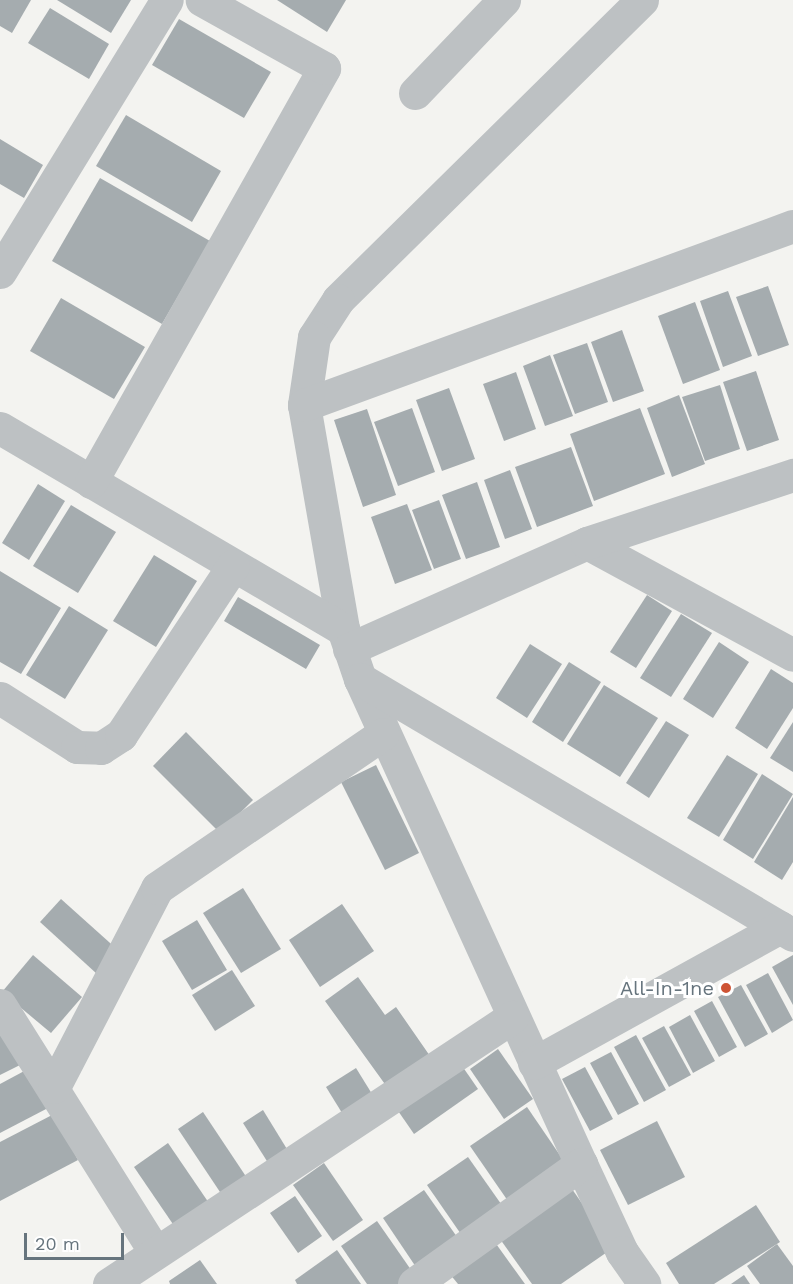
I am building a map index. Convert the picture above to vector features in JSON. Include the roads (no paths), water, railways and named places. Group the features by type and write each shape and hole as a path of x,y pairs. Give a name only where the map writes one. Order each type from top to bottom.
{"street":[{"path":"0,272 167,0"},
{"path":"91,482 324,68 202,0"},
{"path":"415,93 504,0"},
{"path":"642,0 338,300 314,337 304,405 351,652 383,734 534,1063 622,1252 644,1284"},
{"path":"304,405 793,226"},
{"path":"0,428 233,566 351,652 786,931 534,1063"},
{"path":"351,652 587,543 793,475"},
{"path":"587,543 793,655"},
{"path":"0,698 77,747 101,748 121,735 233,566"},
{"path":"54,1087 157,888 383,734"},
{"path":"0,1005 54,1087 154,1252"},
{"path":"110,1284 154,1252 513,1017"},
{"path":"414,1284 581,1164"},
{"path":"622,1252 622,1284"}],"place":[{"name":"All-In-1ne","path":"726,988"}]}
